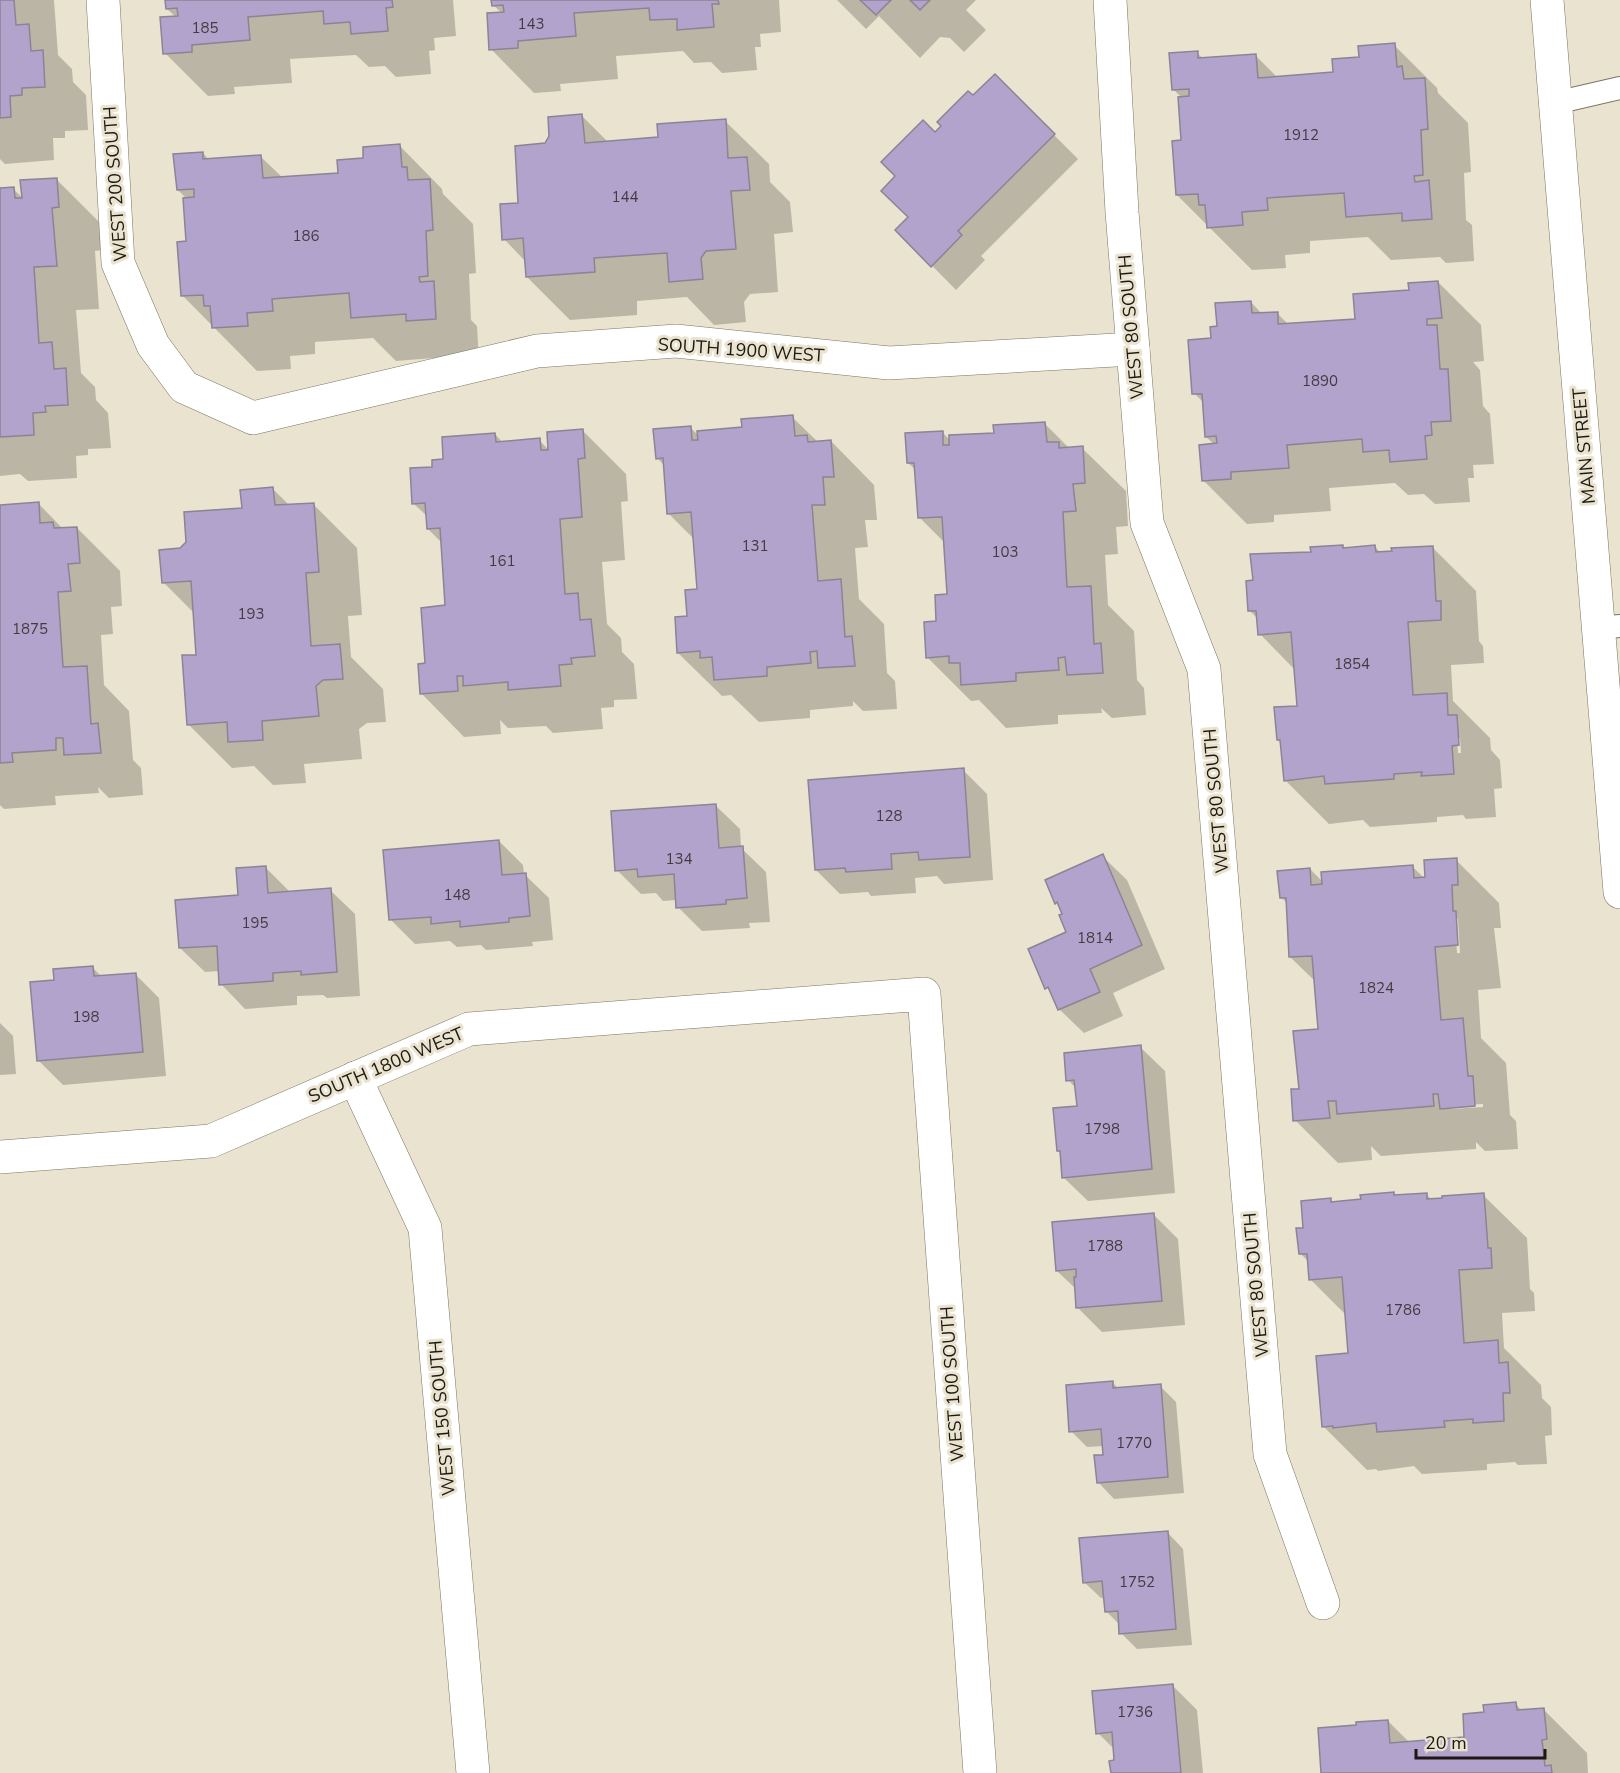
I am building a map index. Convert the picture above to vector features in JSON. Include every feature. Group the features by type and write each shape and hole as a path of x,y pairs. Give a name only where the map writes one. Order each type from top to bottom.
{"street":[{"name":"WEST 200 SOUTH","path":"104,0 117,263 153,345 184,387"},
{"name":"WEST 80 SOUTH","path":"1110,0 1122,212 1147,523 1204,669 1270,1454 1323,1603"},
{"name":"MAIN STREET","path":"1547,0 1555,103 1609,627 1620,892"},
{"name":"SOUTH 1900 WEST","path":"184,387 253,418 537,351 676,341 889,363 1133,349"},
{"name":"SOUTH 1800 WEST","path":"0,1157 211,1141 469,1029 924,994"},
{"name":"WEST 100 SOUTH","path":"924,994 980,1773"},
{"name":"WEST 150 SOUTH","path":"355,1078 425,1228 473,1773"}],"lane":[{"path":"1555,103 1620,88"}],"building":[{"path":"0,0 14,0 16,25 29,24 31,51 43,50 45,87 22,88 22,95 10,96 11,117 0,118"},
{"path":"165,0 392,0 393,7 386,8 388,31 351,34 350,22 324,24 323,11 248,17 250,40 192,45 192,52 163,54 160,17 178,16 177,8 166,9"},
{"path":"491,0 718,0 719,4 712,4 714,27 677,30 677,19 650,20 649,8 574,13 576,36 518,41 518,48 489,50 487,13 504,12 503,5 492,6"},
{"path":"860,0 891,0 876,15"},
{"path":"910,0 930,0 920,10"},
{"path":"1395,43 1397,67 1402,66 1404,79 1425,78 1428,129 1421,130 1423,175 1414,176 1415,182 1429,180 1432,219 1402,221 1402,213 1346,217 1344,193 1267,198 1268,210 1242,212 1243,225 1207,228 1205,205 1199,205 1198,194 1176,195 1172,141 1181,140 1178,97 1189,96 1189,89 1172,90 1169,53 1198,51 1198,58 1256,54 1258,78 1333,72 1332,59 1359,57 1358,46"},
{"path":"995,74 1055,134 958,231 962,235 931,267 895,230 908,217 881,191 895,176 881,162 923,120 935,132 941,126 937,122 968,91 973,95"},
{"path":"582,114 585,143 658,137 657,124 726,119 728,158 747,157 750,190 731,191 736,249 706,251 701,258 703,279 669,282 667,253 594,258 595,272 526,277 523,238 502,240 500,204 518,203 515,146 545,143 549,136 548,117"},
{"path":"400,144 402,167 407,167 408,180 430,179 433,230 426,231 428,276 419,277 420,282 434,281 436,319 406,321 406,314 351,318 349,293 272,299 273,311 247,313 248,326 212,328 210,306 204,306 203,295 181,296 177,242 186,241 183,198 194,197 194,189 177,190 173,154 203,152 203,159 261,155 263,178 338,173 337,160 363,158 363,147"},
{"path":"57,178 59,207 52,208 57,266 34,267 39,343 52,342 54,369 66,368 68,405 45,406 46,412 33,413 34,435 0,437 0,188 14,187 15,198 22,198 20,180"},
{"path":"1438,281 1442,318 1427,319 1427,325 1437,325 1440,369 1448,369 1451,421 1431,422 1432,435 1425,436 1427,459 1390,462 1389,450 1363,452 1362,439 1287,445 1289,468 1231,472 1231,479 1202,481 1199,445 1217,443 1216,436 1205,437 1202,394 1192,394 1188,340 1211,338 1210,327 1217,326 1215,303 1251,301 1252,313 1278,312 1278,324 1355,319 1353,294 1409,290 1408,283"},
{"path":"793,415 795,436 807,435 808,442 831,440 834,477 823,477 825,505 812,505 818,581 841,579 845,637 852,636 855,666 818,668 817,651 810,652 811,663 767,667 767,676 714,680 712,657 700,658 700,651 677,653 675,617 687,616 685,590 697,589 691,512 667,514 663,458 656,459 653,429 691,426 692,440 698,440 697,431 742,427 741,419"},
{"path":"1045,422 1047,442 1059,442 1059,448 1083,446 1085,483 1073,484 1076,511 1063,512 1067,587 1091,586 1094,644 1101,643 1103,673 1067,675 1065,657 1058,658 1059,670 1016,673 1016,681 961,685 960,663 949,663 949,656 926,658 924,622 936,621 935,595 947,594 942,517 918,518 914,463 907,463 905,433 943,431 943,445 949,445 949,435 994,433 993,425"},
{"path":"583,429 585,458 578,459 582,517 560,519 565,594 578,593 580,620 591,619 595,656 571,658 572,664 559,665 561,686 508,690 508,682 463,686 463,676 457,676 458,691 420,694 418,664 425,663 421,608 445,605 440,528 427,529 425,503 412,504 410,468 432,467 432,460 443,459 442,437 495,433 496,442 540,438 541,450 548,450 547,432"},
{"path":"273,487 275,505 314,503 319,572 306,573 311,646 340,644 343,679 323,680 316,686 319,716 262,721 263,740 228,742 227,722 187,725 182,655 196,655 191,581 162,583 159,550 180,548 186,542 184,512 242,508 240,490"},
{"path":"39,502 40,523 53,522 54,528 77,527 80,563 68,564 71,591 58,592 63,667 87,666 91,724 98,723 101,753 64,755 63,738 56,738 56,750 12,753 13,762 0,763 0,505"},
{"path":"1343,545 1343,548 1375,545 1376,552 1392,551 1391,548 1433,546 1436,601 1441,601 1441,620 1408,622 1413,695 1447,693 1448,715 1457,715 1459,745 1452,746 1454,774 1421,776 1422,772 1394,774 1394,779 1325,784 1324,776 1284,781 1274,707 1297,706 1291,632 1258,635 1256,611 1248,611 1246,581 1253,580 1250,554 1311,552 1310,547"},
{"path":"964,768 970,857 919,860 918,852 891,854 892,869 846,872 845,868 815,870 808,780"},
{"path":"716,804 719,848 743,846 747,898 726,900 726,904 676,908 674,874 638,877 637,869 615,871 611,811"},
{"path":"499,840 502,875 526,873 530,916 509,918 509,922 460,927 460,921 431,924 431,917 389,920 383,850"},
{"path":"1103,854 1142,945 1090,969 1100,992 1058,1010 1048,987 1045,989 1028,949 1066,932 1059,915 1062,914 1045,880"},
{"path":"1457,858 1458,885 1452,885 1458,945 1435,947 1441,1020 1463,1018 1468,1076 1473,1076 1475,1106 1440,1109 1438,1094 1433,1094 1434,1106 1337,1114 1336,1101 1328,1101 1330,1118 1293,1121 1291,1089 1299,1089 1293,1031 1318,1029 1312,956 1289,957 1286,898 1280,898 1277,871 1310,868 1311,885 1322,884 1321,872 1413,865 1414,878 1425,877 1424,860"},
{"path":"266,866 268,893 331,888 337,972 301,975 301,971 273,973 273,981 219,985 217,946 179,948 175,900 238,895 236,868"},
{"path":"93,966 94,976 136,973 143,1052 37,1061 30,982 54,980 53,969"},
{"path":"1141,1045 1152,1169 1062,1178 1053,1108 1077,1106 1074,1080 1066,1081 1064,1053"},
{"path":"1394,1192 1394,1195 1427,1193 1427,1199 1484,1193 1488,1248 1491,1248 1492,1268 1459,1270 1464,1343 1498,1340 1499,1363 1508,1362 1510,1393 1503,1393 1504,1421 1473,1423 1473,1419 1444,1421 1445,1427 1377,1432 1376,1423 1333,1428 1333,1426 1322,1427 1316,1356 1348,1353 1342,1277 1309,1280 1307,1254 1299,1254 1296,1228 1303,1228 1301,1201 1331,1198 1331,1202 1361,1199 1360,1195"},
{"path":"1154,1213 1162,1301 1076,1308 1074,1277 1076,1277 1076,1269 1056,1271 1052,1222"},
{"path":"1113,1381 1113,1388 1161,1384 1168,1477 1097,1483 1094,1455 1103,1455 1101,1429 1069,1432 1066,1385"},
{"path":"1168,1531 1176,1629 1119,1634 1118,1611 1105,1612 1102,1581 1083,1583 1079,1538"},
{"path":"1173,1684 1181,1773 1111,1773 1109,1761 1114,1760 1112,1732 1096,1734 1092,1691"},
{"path":"1516,1702 1517,1710 1544,1708 1547,1739 1542,1740 1545,1766 1551,1765 1552,1773 1321,1773 1318,1728 1388,1720 1390,1743 1464,1737 1463,1714 1484,1712 1483,1705"}]}
